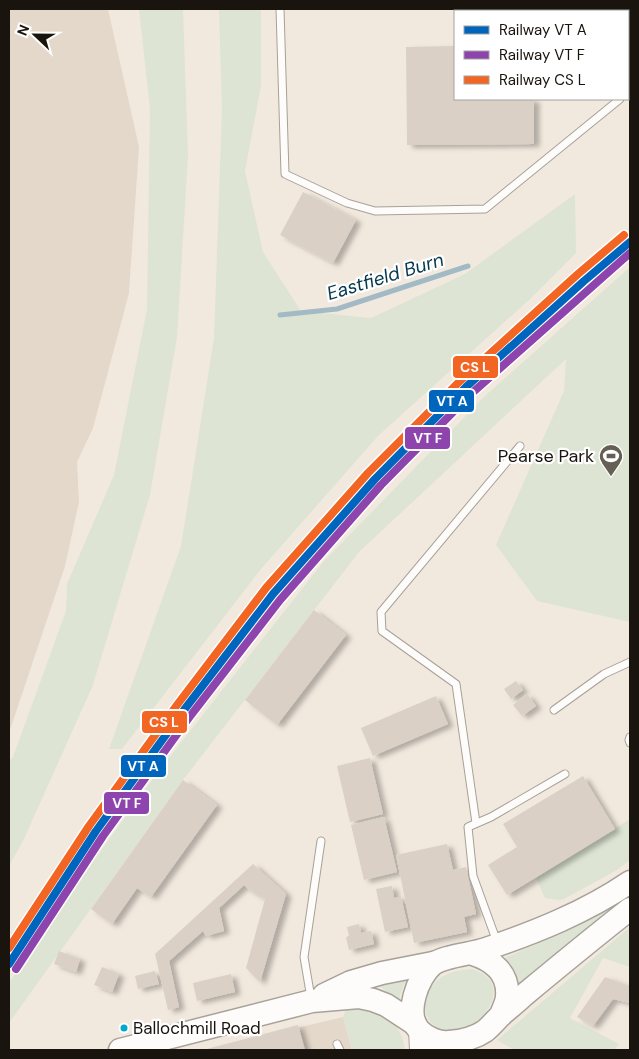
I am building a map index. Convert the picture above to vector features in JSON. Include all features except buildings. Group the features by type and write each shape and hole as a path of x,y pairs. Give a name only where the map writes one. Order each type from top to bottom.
{"main road":[{"path":"312,1001 351,982 382,973 433,963 446,958 473,954 498,945 582,911 630,882"},
{"path":"469,1050 485,1030 501,1015 630,909"},
{"path":"473,954 491,961 498,968 506,983 507,998 501,1015"},
{"path":"418,1035 412,1009 413,999 423,974 433,963"},
{"path":"120,1050 312,1001 359,997 386,1005 418,1035 445,1042 467,1040 485,1030"}],"lane":[{"path":"280,9 285,174 347,203 375,211 486,208 619,100"},
{"path":"476,823 456,684 382,631 380,612 520,446"},
{"path":"554,710 604,674 630,662"},
{"path":"630,737 630,742"},
{"path":"498,945 473,876 468,827 491,817 565,774"},
{"path":"312,1001 304,957 321,841"}],"shaded area":[{"path":"9,9 108,9 139,147 129,293 93,428 77,462 79,502 65,566 9,733"},
{"path":"343,1017 352,1050 203,1050"}],"green space":[{"path":"139,9 183,9 188,156 177,337 150,495 93,685 23,841 9,866 9,761 13,757 66,611 67,584 114,475 147,309 150,109"},
{"path":"219,9 261,9 261,86 245,171 263,252 301,311 371,318 465,274 575,194 576,253 529,300 378,436 261,569 122,749 109,749 181,546 214,338 222,110"},
{"path":"630,267 630,622 537,601 496,545 564,391 566,359 359,552 183,780 9,1023 9,983 54,915 157,773 324,561 486,395"},
{"path":"630,819 630,860 617,870 564,899 545,898 536,878"},
{"path":"629,893 514,989 500,960 555,936 593,916"},
{"path":"630,927 630,967 603,958 570,1018 619,1044 614,1050 514,1050 497,1040"},
{"path":"471,969 486,976 493,986 493,997 488,1008 479,1019 468,1027 455,1031 443,1030 435,1026 426,1014 425,1006 433,984 446,975"},
{"path":"409,976 402,989 399,1004 378,984"},
{"path":"347,1007 369,1007 395,1024 402,1037 405,1050 352,1050 343,1017"}],"waterway":[{"name":"Eastfield Burn","path":"280,315 337,309 468,266"}],"transit line":[{"path":"9,948 89,826 177,705 266,588 368,473 460,381 624,235"},
{"path":"9,964 96,831 184,710 273,594 375,479 466,387 630,242"},
{"path":"16,969 103,836 191,715 280,600 381,485 472,393 630,253"}],"place":[{"name":"Pearse Park","path":"611,477"},
{"name":"Ballochmill Road","path":"124,1028"}]}
